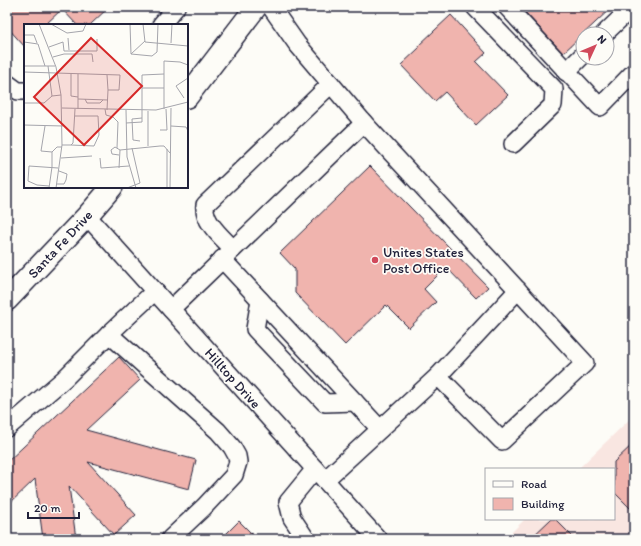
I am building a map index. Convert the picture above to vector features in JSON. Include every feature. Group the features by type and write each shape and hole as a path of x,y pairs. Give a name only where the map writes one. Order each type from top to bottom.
{"main road":[{"path":"188,96 256,7"},
{"name":"Santa Fe Drive","path":"7,300 87,216 111,188"}],"street":[{"path":"162,24 176,7"},
{"path":"271,7 297,44 364,123 585,363 502,441 438,376"},
{"path":"475,7 554,89 553,105 513,144"},
{"path":"507,7 600,107 634,72"},
{"path":"612,26 625,14"},
{"path":"566,72 575,63"},
{"path":"7,83 18,91 24,91"},
{"path":"331,84 205,205 204,212 227,254 260,300 380,429"},
{"path":"170,309 364,123"},
{"name":"Hilltop Drive","path":"87,216 378,539"},
{"path":"306,539 292,518 288,502 320,474 380,429 438,376 518,290"},
{"path":"7,428 64,379 155,291"},
{"path":"260,300 255,329 325,403 355,402"},
{"path":"109,334 218,431 232,447 237,456 238,462 234,475 170,539"}],"shaded area":[{"path":"634,415 634,539 505,539 524,520 615,520 615,468 579,468"}],"building":[{"path":"7,7 109,7 91,24 76,24 62,9 46,24 24,24 24,46 7,27"},
{"path":"528,7 612,7 592,26 575,26 575,42 563,53 524,11"},
{"path":"451,15 486,53 476,62 508,95 476,125 445,92 435,101 401,65 419,48 418,46"},
{"name":"Unites States Post Office","path":"370,166 488,287 476,298 446,267 424,289 436,302 409,328 386,305 345,345 295,293 295,269 280,253"},
{"path":"119,357 140,380 86,430 196,460 189,489 88,462 136,515 114,535 69,486 76,539 43,539 35,479 7,506 7,462"},
{"path":"634,443 634,512 615,493 614,462"},
{"path":"550,520 556,520 575,539 530,539"},
{"path":"239,521 257,539 221,539"}],"place":[{"name":"Unites States Post Office","path":"375,260"}]}
